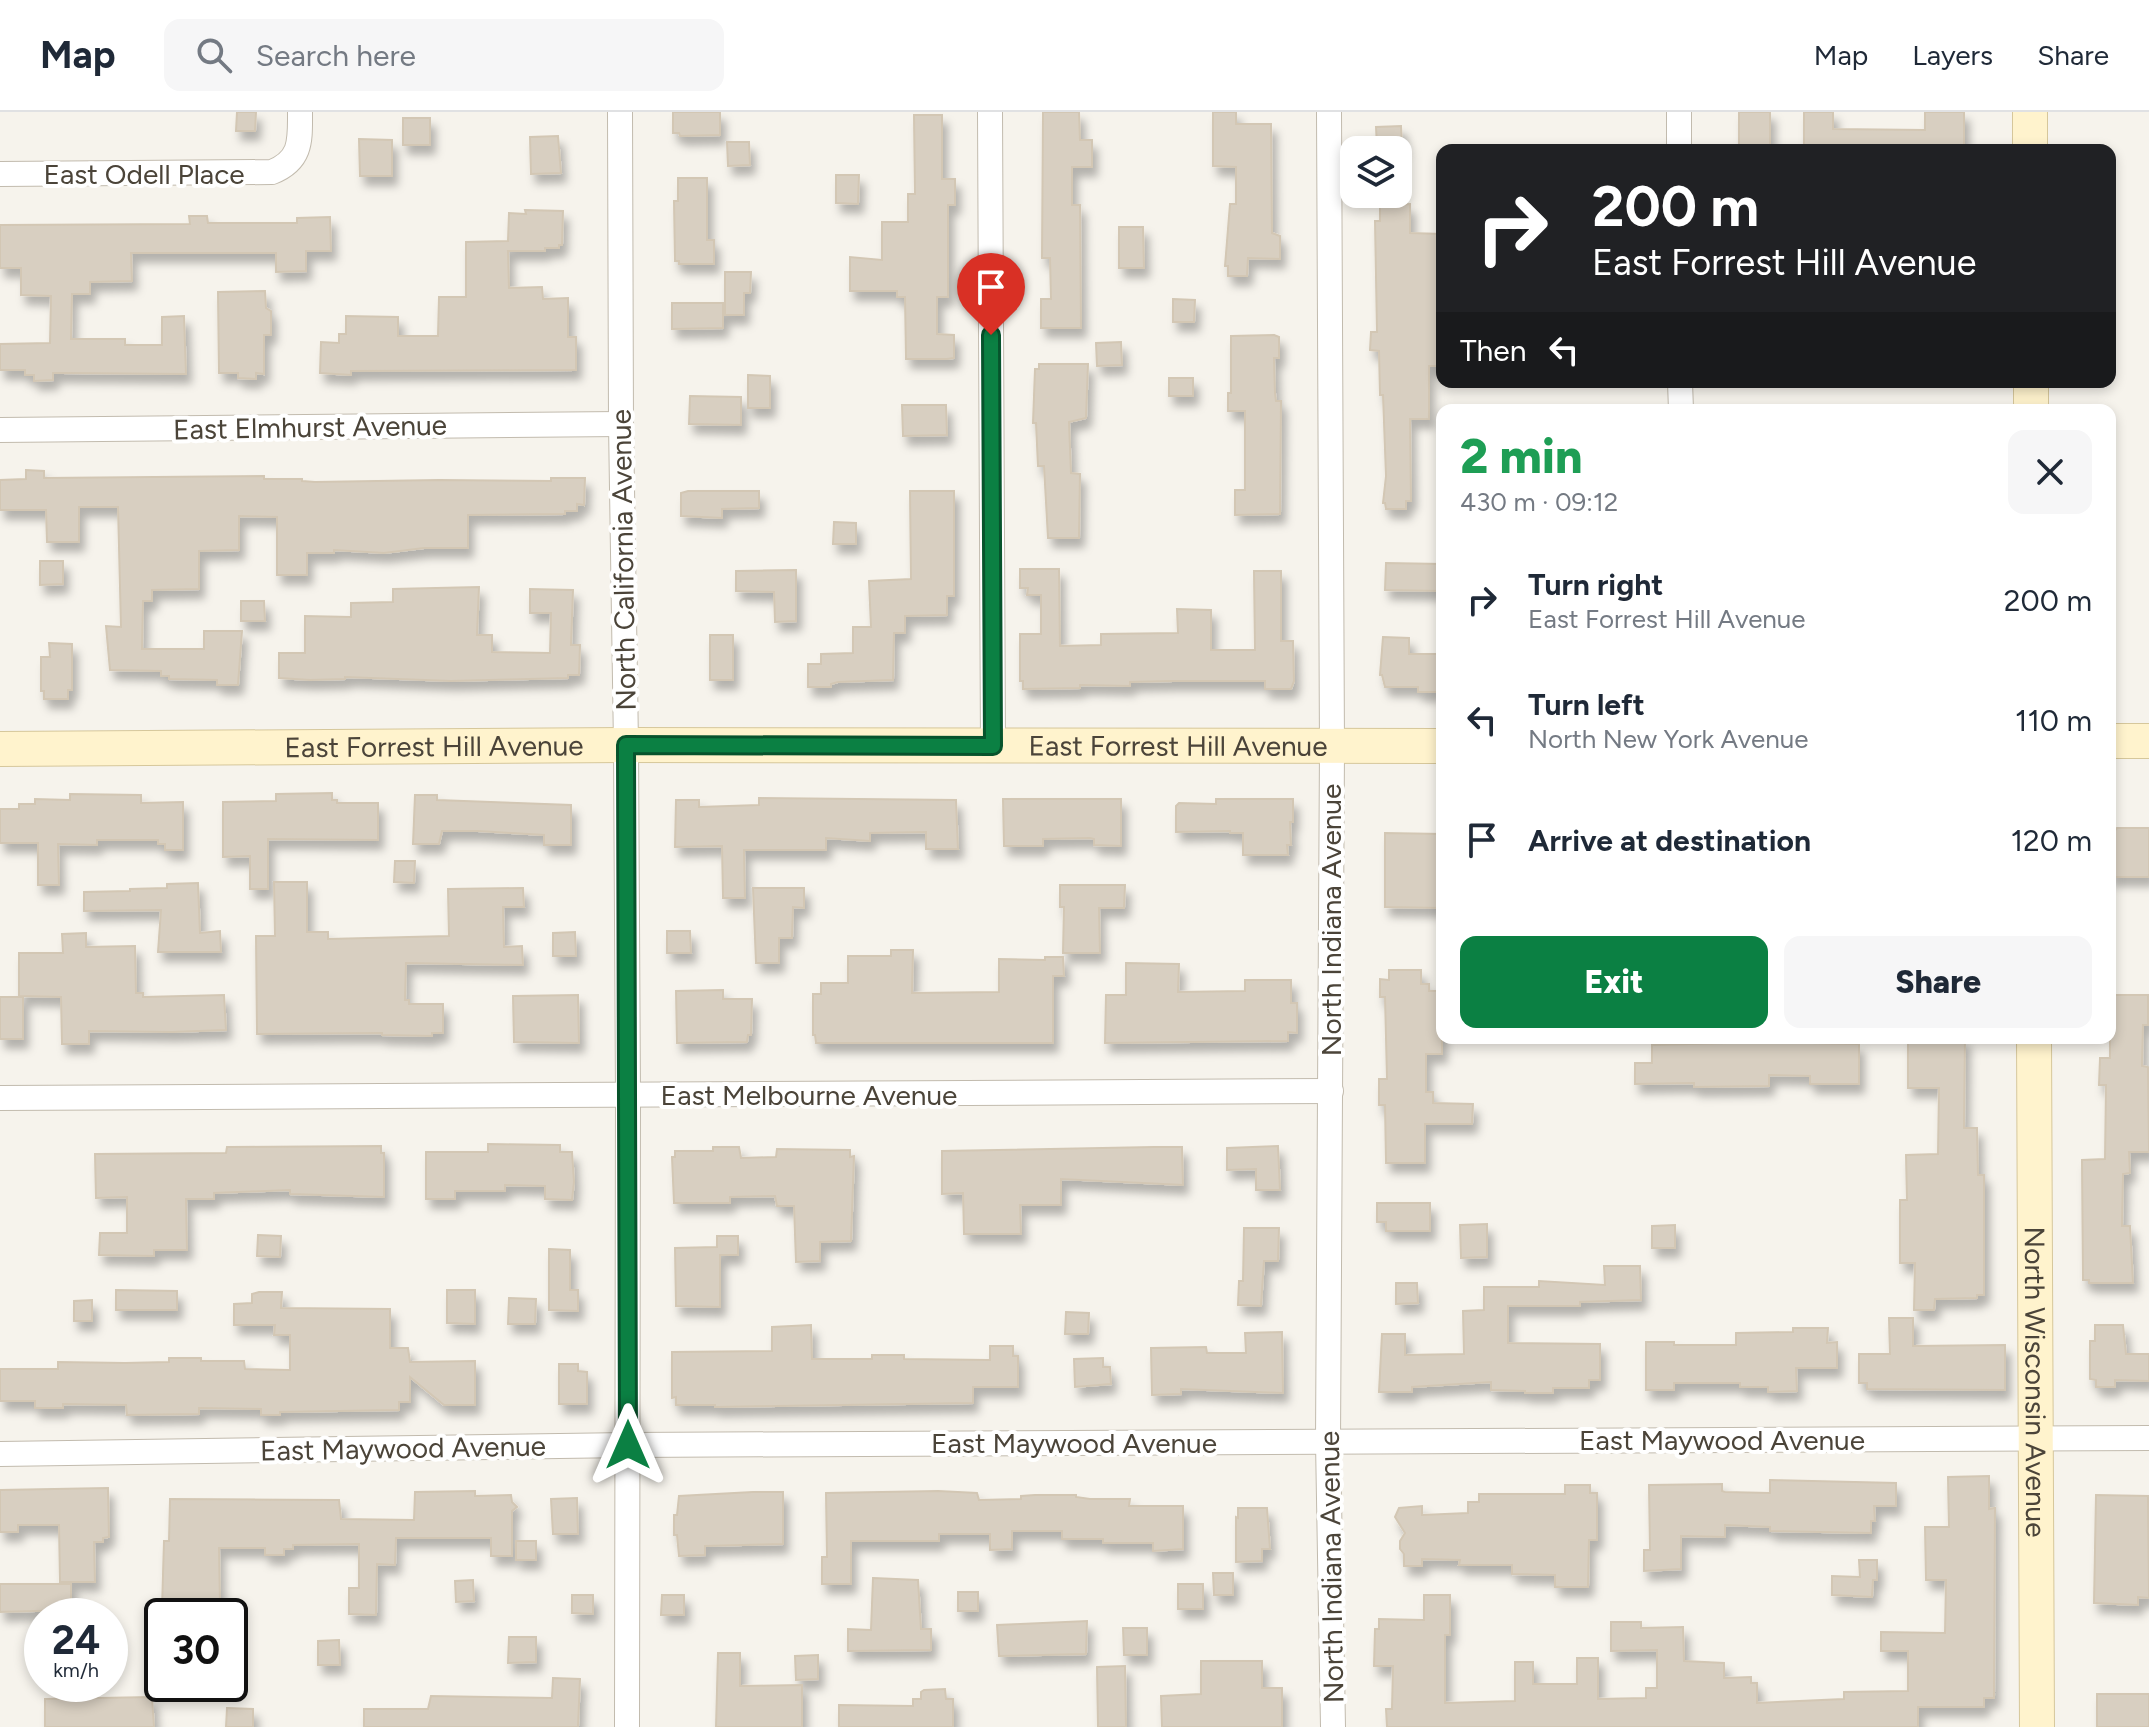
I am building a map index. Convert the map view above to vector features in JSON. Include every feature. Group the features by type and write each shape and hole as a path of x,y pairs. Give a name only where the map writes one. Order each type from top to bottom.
{"main road":[{"path":"2030,112 2030,144"},
{"path":"2116,741 2149,741"},
{"name":"East Forrest Hill Avenue","path":"0,749 626,745 1436,746"},
{"name":"North Wisconsin Avenue","path":"2034,1044 2037,1727"}],"street":[{"name":"East Odell Place","path":"0,174 272,172 296,155 300,112"},
{"name":"North California Avenue","path":"620,112 628,1096 627,1727"},
{"path":"990,112 993,746"},
{"name":"North Indiana Avenue","path":"1329,112 1332,748 1328,1442 1333,1727"},
{"path":"1679,112 1679,144"},
{"name":"East Elmhurst Avenue","path":"0,430 621,424"},
{"name":"East Melbourne Avenue","path":"0,1098 1331,1091"},
{"name":"East Maywood Avenue","path":"0,1454 628,1445 2149,1438"}],"building":[{"path":"237,112 256,112 255,131 236,131"},
{"path":"673,112 720,112 720,135 680,136 673,133"},
{"path":"1043,112 1079,112 1080,140 1092,140 1092,167 1072,167 1072,205 1080,205 1081,328 1041,328 1041,299 1051,299 1050,258 1042,258"},
{"path":"1213,112 1236,112 1236,124 1271,124 1272,233 1280,236 1280,259 1248,258 1247,276 1228,276 1228,266 1225,266 1230,204 1236,204 1236,167 1213,166"},
{"path":"1739,112 1770,112 1770,144 1739,144"},
{"path":"1804,112 1833,112 1833,129 1925,130 1925,112 1964,112 1964,144 1804,144"},
{"path":"914,115 942,115 942,179 955,179 955,205 948,205 948,297 937,297 937,334 954,335 954,358 906,359 905,297 897,297 897,291 850,291 850,257 882,260 882,222 908,222 908,194 915,194"},
{"path":"403,118 430,118 430,145 403,145"},
{"path":"1401,126 1402,136 1376,136 1376,127"},
{"path":"558,136 561,173 531,174 530,137"},
{"path":"359,139 392,140 392,176 360,176"},
{"path":"727,142 749,142 750,165 728,166"},
{"path":"836,175 859,175 858,204 836,203"},
{"path":"678,178 707,178 707,240 714,240 714,264 679,264 675,261 674,201 678,201"},
{"path":"1380,208 1410,208 1410,233 1436,234 1436,366 1429,366 1429,419 1410,419 1411,501 1406,501 1406,509 1386,509 1383,503 1386,476 1383,395 1380,395 1379,351 1370,350 1371,332 1377,332 1375,221 1380,221"},
{"path":"525,210 563,211 562,245 559,248 545,248 545,251 508,251 509,288 542,287 543,299 568,298 568,337 576,337 576,370 320,373 321,342 339,343 339,334 346,334 346,316 398,317 398,336 438,336 439,297 466,297 466,242 508,241 509,213 526,214"},
{"path":"189,216 207,216 208,223 297,223 297,218 330,217 331,251 306,251 306,271 276,272 276,253 131,253 132,281 90,282 90,294 72,294 71,339 125,339 125,345 162,345 162,317 184,316 186,374 53,373 53,380 34,381 34,375 25,375 25,370 0,370 0,344 50,343 51,296 21,295 21,268 0,268 0,225 190,224"},
{"path":"1119,227 1143,227 1144,268 1119,268"},
{"path":"725,272 751,272 750,293 744,293 744,315 725,315"},
{"path":"265,291 266,308 271,311 271,335 264,335 264,374 256,373 256,379 238,378 238,373 219,373 218,292"},
{"path":"1173,299 1195,300 1194,322 1173,322"},
{"path":"672,303 723,303 723,328 672,329"},
{"path":"1231,336 1279,337 1279,358 1274,358 1276,401 1281,401 1280,514 1235,515 1235,490 1245,490 1245,411 1228,411"},
{"path":"1121,342 1122,365 1097,366 1096,343"},
{"path":"1039,364 1088,364 1086,418 1069,422 1071,473 1080,474 1079,538 1048,538 1044,466 1038,466 1036,423 1033,423 1035,369 1039,369"},
{"path":"748,375 770,376 770,408 748,408"},
{"path":"1169,378 1193,378 1193,396 1169,396"},
{"path":"690,396 741,397 741,425 689,424"},
{"path":"902,405 946,405 947,435 903,436"},
{"path":"26,470 44,471 44,478 264,476 264,479 315,482 551,481 551,478 585,478 584,505 577,504 577,511 565,511 565,514 468,515 468,548 307,553 307,575 277,575 277,517 239,516 239,550 199,551 199,589 152,590 152,601 143,601 142,649 204,649 204,631 242,631 238,685 217,685 217,680 169,679 169,676 161,676 161,671 110,670 106,626 121,627 118,507 79,507 79,542 47,542 46,510 0,510 0,480 26,479"},
{"path":"759,491 759,508 722,509 722,518 681,516 681,493"},
{"path":"910,491 954,491 954,596 947,596 947,615 905,616 905,633 894,633 893,680 838,682 831,684 831,687 808,687 808,664 821,664 821,654 853,653 853,627 871,627 869,581 911,579"},
{"path":"834,522 856,523 856,544 833,544"},
{"path":"40,561 63,561 63,584 40,585"},
{"path":"1386,563 1436,564 1436,591 1385,590"},
{"path":"1020,569 1059,569 1060,646 1101,645 1101,634 1178,633 1177,609 1211,610 1211,650 1255,650 1254,571 1281,571 1281,641 1293,641 1294,681 1291,689 1265,689 1265,681 1173,681 1130,682 1130,686 1080,685 1080,688 1023,689 1023,681 1020,681 1020,634 1041,634 1041,595 1027,595 1028,588 1020,588"},
{"path":"796,570 796,621 775,622 774,592 736,591 736,571"},
{"path":"479,587 477,635 492,635 492,652 550,653 551,613 530,613 530,589 573,590 571,645 580,645 579,675 568,675 568,678 451,681 279,678 279,653 305,653 305,616 351,617 351,603 393,602 393,589"},
{"path":"241,601 264,601 265,621 241,621"},
{"path":"710,635 733,635 733,680 710,680"},
{"path":"1383,637 1409,638 1409,654 1436,654 1436,692 1418,692 1418,687 1385,687 1380,675"},
{"path":"49,643 72,644 72,690 68,690 68,699 44,699 44,691 41,691 41,657 50,657"},
{"path":"332,793 332,800 337,800 337,803 378,803 378,840 268,839 268,889 250,889 250,856 223,857 223,802 276,801 276,794"},
{"path":"70,794 141,795 141,803 183,802 183,850 165,850 165,844 158,844 158,840 97,840 97,845 58,844 59,885 38,885 38,843 0,843 0,809 19,809 19,804 35,804 35,799 70,800"},
{"path":"415,795 437,795 437,800 571,805 571,845 544,845 544,835 478,831 442,831 439,844 413,844"},
{"path":"759,798 956,800 958,849 926,849 926,832 870,833 870,841 826,838 826,850 744,850 745,898 723,898 722,846 675,847 676,800 699,800 699,807 759,805"},
{"path":"1003,799 1121,799 1121,846 1094,845 1094,839 1090,838 1043,839 1043,846 1004,846"},
{"path":"1216,799 1293,799 1288,855 1243,855 1243,833 1176,832 1176,806 1179,803 1216,804"},
{"path":"2149,828 2149,877 2116,877 2116,829"},
{"path":"1385,833 1436,834 1436,908 1385,907"},
{"path":"395,861 415,861 414,883 394,882"},
{"path":"274,882 307,882 307,932 328,932 328,939 449,936 448,889 523,888 524,907 503,907 504,947 522,946 523,965 406,963 405,1000 409,1000 409,1004 443,1004 443,1033 432,1033 432,1036 382,1033 257,1034 256,936 275,936"},
{"path":"198,883 200,933 220,931 221,952 158,952 161,910 84,911 84,892 130,891 167,888 167,884"},
{"path":"1060,885 1125,885 1124,908 1099,908 1100,953 1063,953 1064,907 1060,907"},
{"path":"753,888 804,888 804,908 793,907 792,938 779,938 779,963 756,963"},
{"path":"667,931 690,931 691,953 667,953"},
{"path":"575,932 576,956 553,956 553,933"},
{"path":"86,933 86,947 135,946 136,993 143,993 143,997 224,995 226,1030 89,1031 89,1044 62,1044 61,997 19,996 19,953 63,953 62,934"},
{"path":"891,950 913,950 912,993 999,992 999,959 1045,960 1045,957 1063,957 1064,976 1053,976 1053,1043 816,1043 813,1035 813,994 821,994 821,983 848,983 848,956 891,956"},
{"path":"1126,963 1179,964 1178,992 1245,991 1245,980 1291,980 1291,1003 1297,1003 1297,1033 1288,1032 1288,1041 1105,1043 1106,995 1126,995"},
{"path":"1389,970 1421,970 1421,984 1429,984 1429,991 1436,991 1436,1044 1442,1044 1442,1054 1426,1054 1426,1092 1433,1092 1433,1103 1473,1104 1472,1124 1425,1124 1425,1163 1386,1163 1385,1105 1379,1105 1379,1079 1387,1079 1385,997 1380,997 1380,979 1389,980"},
{"path":"723,990 723,999 752,999 751,1035 748,1035 747,1042 677,1043 676,991"},
{"path":"578,995 579,1043 514,1042 513,996"},
{"path":"2116,995 2148,995 2148,1025 2143,1025 2142,1066 2148,1067 2149,1152 2129,1152 2130,1173 2123,1174 2122,1226 2130,1226 2133,1283 2089,1283 2089,1280 2083,1280 2082,1160 2105,1159 2106,1085 2099,1085 2100,1058 2110,1058 2110,1044 2116,1044"},
{"path":"0,997 23,997 23,1039 0,1039"},
{"path":"1859,1044 1859,1084 1810,1084 1810,1076 1769,1075 1769,1086 1635,1084 1635,1063 1652,1063 1652,1045"},
{"path":"1908,1044 1965,1044 1964,1128 1977,1128 1978,1175 1984,1175 1984,1295 1977,1295 1977,1298 1935,1299 1934,1310 1914,1310 1915,1263 1900,1263 1900,1200 1907,1200 1906,1155 1938,1154 1939,1088 1908,1088"},
{"path":"488,1144 560,1145 560,1152 572,1152 572,1200 545,1199 545,1186 505,1185 505,1191 455,1191 455,1199 426,1199 426,1152 488,1152"},
{"path":"381,1146 381,1153 384,1153 384,1197 290,1194 290,1190 214,1193 214,1199 186,1199 187,1250 154,1250 154,1256 99,1255 100,1233 127,1233 127,1197 96,1198 95,1154 226,1153 227,1147"},
{"path":"1278,1146 1280,1190 1256,1190 1256,1169 1227,1170 1227,1148"},
{"path":"713,1147 739,1147 741,1158 776,1157 777,1149 850,1150 850,1157 854,1156 851,1241 820,1242 820,1261 796,1262 794,1206 777,1206 775,1196 730,1197 730,1203 674,1203 672,1157 675,1157 675,1151 713,1151"},
{"path":"1182,1147 1183,1185 1061,1179 1061,1205 1020,1205 1021,1234 964,1234 963,1193 942,1194 942,1151"},
{"path":"1377,1203 1430,1203 1430,1231 1386,1231 1386,1222 1377,1222"},
{"path":"1487,1224 1487,1257 1461,1258 1460,1225"},
{"path":"1675,1225 1675,1248 1652,1248 1652,1226"},
{"path":"1244,1228 1279,1228 1278,1261 1264,1261 1261,1306 1238,1305 1239,1281 1243,1281"},
{"path":"258,1235 281,1236 280,1257 257,1256"},
{"path":"717,1236 738,1236 738,1255 720,1255 720,1307 676,1306 675,1248 717,1247"},
{"path":"549,1249 570,1250 570,1290 578,1290 578,1311 549,1310"},
{"path":"1604,1266 1640,1266 1641,1300 1580,1302 1580,1306 1508,1306 1508,1343 1600,1344 1600,1380 1589,1380 1589,1388 1553,1388 1553,1393 1525,1393 1491,1390 1491,1382 1412,1387 1412,1392 1379,1392 1382,1334 1405,1334 1405,1355 1464,1354 1463,1311 1484,1310 1484,1287 1539,1287 1539,1281 1605,1285"},
{"path":"1396,1283 1417,1283 1418,1303 1396,1304"},
{"path":"116,1290 177,1291 177,1310 116,1310"},
{"path":"447,1290 475,1290 475,1324 447,1323"},
{"path":"282,1292 281,1308 390,1309 390,1348 408,1348 410,1362 475,1361 475,1405 444,1405 410,1377 410,1402 399,1402 399,1410 261,1415 261,1409 199,1408 199,1414 127,1415 126,1405 63,1404 63,1408 35,1408 35,1401 0,1401 0,1369 58,1369 58,1362 169,1362 169,1358 201,1358 201,1361 244,1361 245,1369 290,1370 290,1335 274,1335 275,1325 234,1325 234,1304 252,1303 252,1294"},
{"path":"509,1298 536,1299 535,1324 508,1324"},
{"path":"92,1300 92,1321 74,1321 74,1301"},
{"path":"1066,1312 1089,1313 1088,1334 1065,1334"},
{"path":"1889,1318 1913,1318 1913,1346 2005,1345 2005,1390 1867,1389 1867,1383 1859,1383 1859,1354 1890,1354"},
{"path":"811,1325 812,1359 872,1359 872,1355 904,1355 904,1359 990,1360 990,1346 1013,1346 1013,1356 1018,1356 1018,1387 973,1387 973,1403 715,1407 676,1405 676,1397 672,1398 672,1352 772,1351 772,1327"},
{"path":"2095,1325 2123,1325 2126,1354 2149,1354 2149,1381 2115,1380 2115,1387 2096,1387 2096,1380 2090,1379 2090,1341 2095,1341"},
{"path":"1793,1328 1828,1328 1827,1343 1837,1342 1837,1368 1796,1368 1797,1391 1768,1392 1768,1387 1740,1387 1740,1383 1674,1383 1674,1390 1646,1390 1646,1342 1736,1345 1736,1333 1793,1332"},
{"path":"1282,1332 1283,1393 1181,1389 1181,1394 1152,1395 1151,1348 1206,1347 1207,1353 1246,1353 1245,1333"},
{"path":"1103,1358 1103,1367 1110,1367 1111,1384 1075,1387 1074,1359"},
{"path":"559,1364 578,1364 578,1371 587,1372 587,1404 559,1404"},
{"path":"1989,1476 1989,1509 1995,1508 1994,1698 1984,1698 1984,1707 1918,1707 1918,1727 1387,1727 1386,1709 1392,1709 1393,1666 1374,1666 1375,1629 1379,1629 1379,1619 1424,1620 1424,1595 1450,1595 1450,1635 1445,1635 1445,1703 1515,1701 1515,1662 1533,1662 1533,1684 1577,1684 1577,1658 1598,1658 1598,1699 1646,1698 1646,1688 1657,1688 1657,1650 1611,1651 1611,1622 1641,1622 1641,1628 1683,1627 1684,1661 1724,1663 1724,1678 1751,1677 1751,1683 1757,1683 1757,1703 1844,1699 1844,1692 1908,1691 1908,1651 1881,1651 1881,1632 1945,1633 1946,1580 1926,1580 1925,1527 1949,1527 1948,1477"},
{"path":"1770,1480 1896,1483 1896,1506 1874,1506 1875,1521 1871,1521 1871,1533 1770,1531 1770,1527 1725,1525 1725,1537 1681,1536 1681,1569 1644,1571 1644,1550 1650,1550 1649,1485 1722,1484 1722,1491 1725,1492 1770,1493"},
{"path":"1565,1485 1590,1485 1590,1493 1597,1493 1597,1540 1589,1540 1588,1587 1555,1587 1555,1575 1512,1574 1512,1565 1459,1565 1460,1560 1422,1559 1422,1566 1404,1566 1400,1541 1405,1533 1395,1517 1399,1508 1422,1506 1422,1515 1468,1513 1468,1502 1479,1502 1479,1494 1565,1494"},
{"path":"108,1488 109,1537 103,1538 103,1542 94,1542 95,1582 60,1582 59,1525 18,1525 18,1532 0,1532 0,1490"},
{"path":"475,1491 475,1496 511,1495 517,1507 512,1511 512,1556 491,1556 491,1538 396,1538 395,1565 377,1564 376,1615 349,1614 349,1588 359,1588 359,1544 293,1545 293,1549 284,1549 284,1555 265,1555 265,1548 219,1548 220,1598 162,1598 164,1541 169,1541 170,1499 339,1500 341,1519 414,1520 415,1492"},
{"path":"783,1492 783,1544 705,1546 705,1555 679,1556 677,1535 674,1535 674,1515 677,1515 679,1496"},
{"path":"826,1493 977,1493 979,1500 1076,1495 1090,1499 1130,1499 1129,1506 1183,1506 1183,1549 1153,1551 1153,1543 1062,1539 1062,1531 1012,1531 1012,1549 990,1550 990,1534 939,1534 939,1541 851,1541 851,1584 822,1584 822,1557 827,1557"},
{"path":"2096,1495 2148,1496 2149,1598 2138,1597 2138,1605 2094,1603"},
{"path":"577,1498 578,1534 553,1534 551,1499"},
{"path":"1238,1508 1267,1508 1270,1549 1262,1549 1262,1561 1236,1562"},
{"path":"516,1541 536,1541 536,1560 516,1560"},
{"path":"1859,1560 1877,1560 1877,1580 1873,1580 1872,1597 1832,1595 1832,1576 1860,1577"},
{"path":"1213,1573 1233,1573 1233,1595 1214,1595"},
{"path":"873,1578 918,1580 921,1629 931,1629 931,1650 848,1651 848,1629 871,1630"},
{"path":"473,1580 474,1601 456,1602 455,1581"},
{"path":"0,1584 71,1584 71,1598 24,1598 24,1611 0,1612"},
{"path":"1178,1584 1203,1584 1203,1609 1178,1609"},
{"path":"958,1592 978,1592 978,1611 958,1611"},
{"path":"572,1595 593,1595 593,1614 572,1613"},
{"path":"662,1595 684,1595 684,1615 661,1615"},
{"path":"1087,1621 1086,1654 999,1656 997,1625"},
{"path":"1123,1628 1147,1628 1147,1655 1124,1655"},
{"path":"509,1637 536,1637 536,1662 508,1663"},
{"path":"339,1640 340,1665 318,1665 318,1641"},
{"path":"718,1653 740,1653 740,1686 802,1685 802,1727 716,1727"},
{"path":"818,1655 818,1679 796,1680 795,1656"},
{"path":"1201,1661 1262,1661 1262,1688 1282,1688 1282,1727 1162,1727 1161,1696 1201,1694"},
{"path":"1125,1666 1126,1727 1098,1727 1097,1667"},
{"path":"553,1678 580,1679 578,1727 364,1727 364,1709 428,1709 431,1696 552,1698"},
{"path":"945,1689 946,1699 953,1699 953,1727 839,1727 839,1705 913,1706 913,1699 921,1699 924,1690"},
{"path":"2097,1694 2149,1694 2149,1727 2097,1727"},
{"path":"128,1697 144,1697 144,1702 152,1702 154,1727 45,1727 45,1702 128,1702"},
{"path":"227,1708 253,1709 253,1727 226,1727"}],"route":[{"path":"628,1445 626,745 993,746 991,335"}]}
